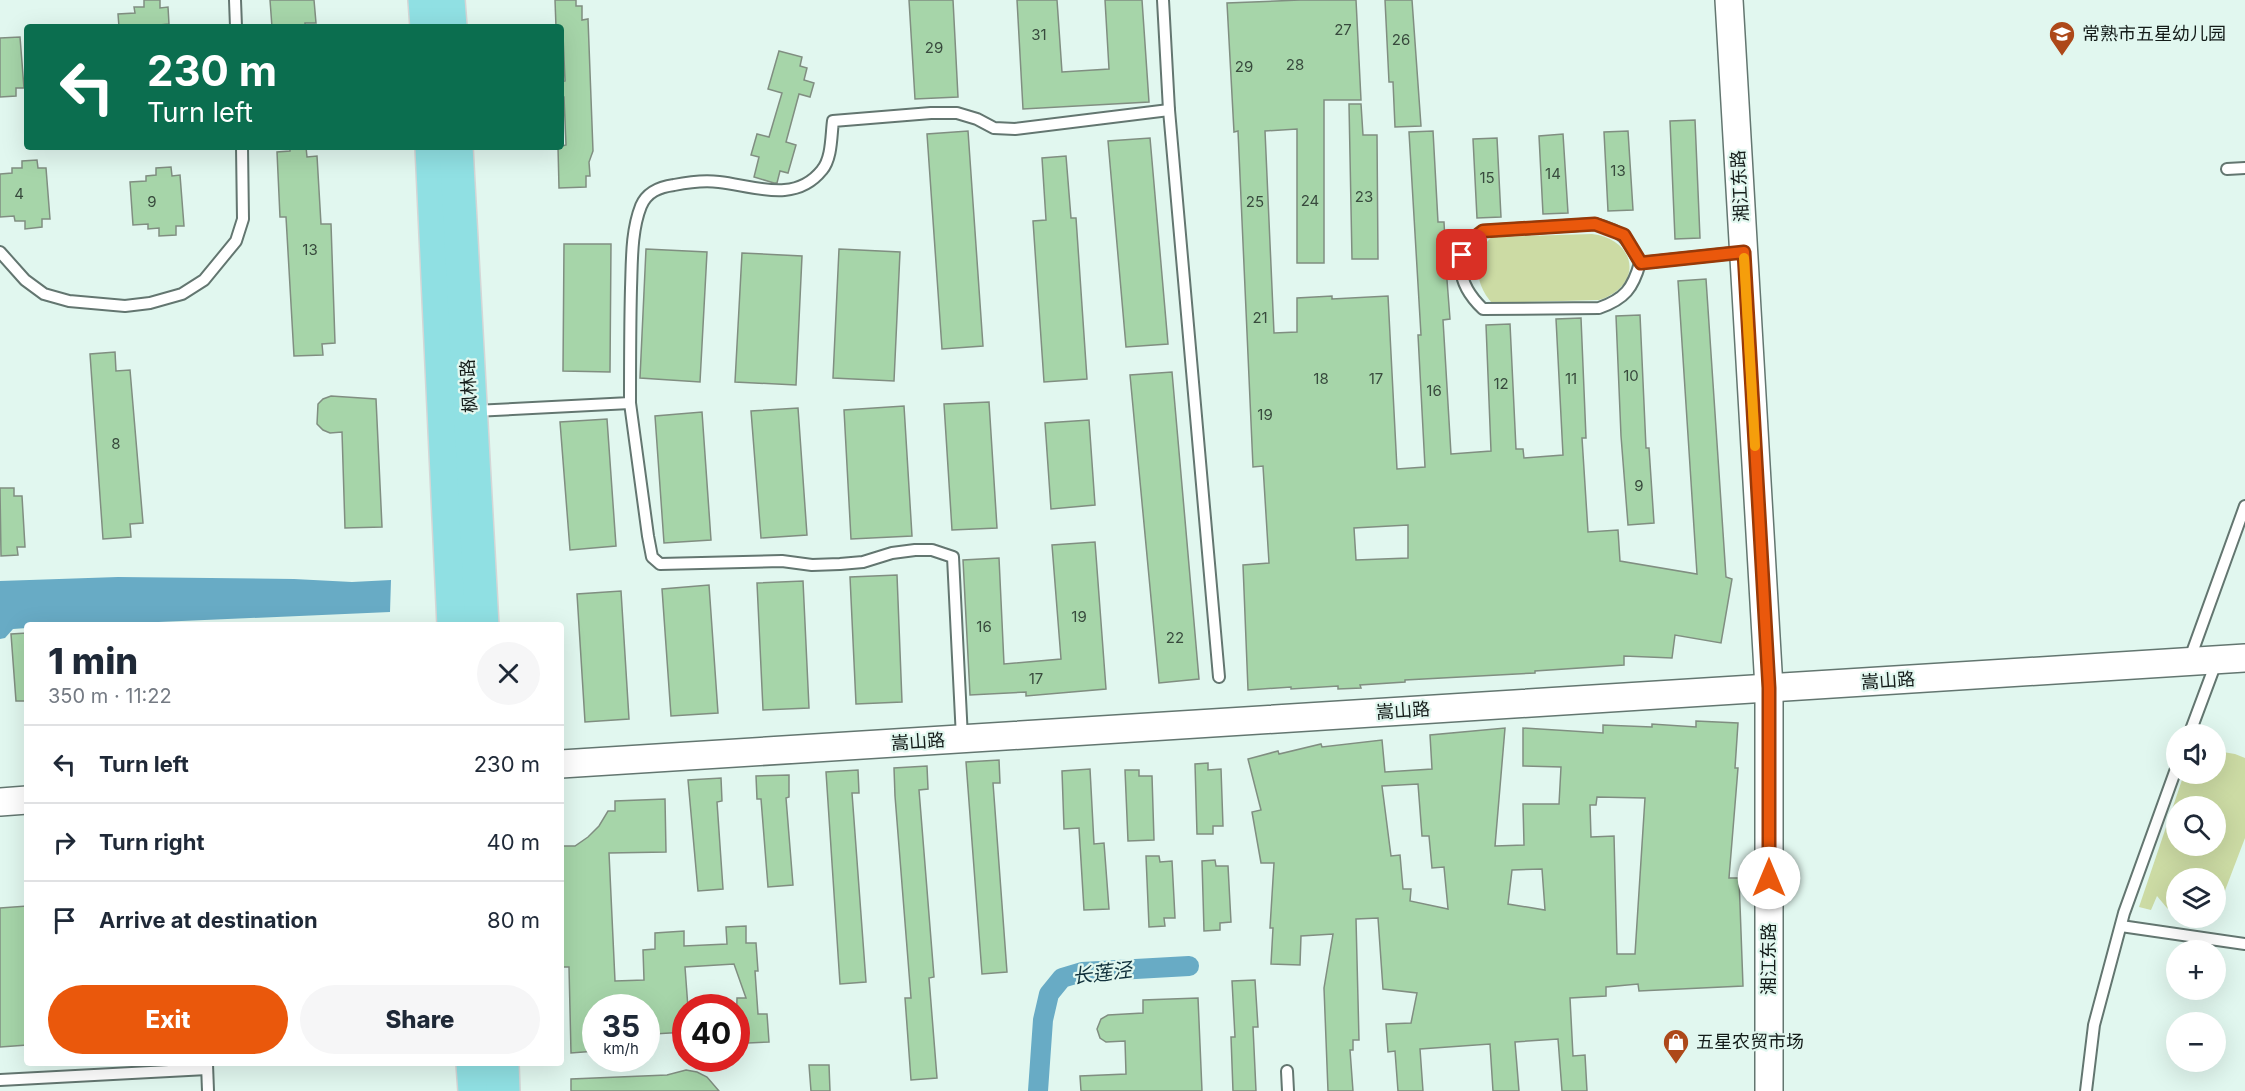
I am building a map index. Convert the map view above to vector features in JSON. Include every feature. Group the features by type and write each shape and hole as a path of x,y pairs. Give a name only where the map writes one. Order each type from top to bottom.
{"main road":[{"path":"425,0 427,24"},
{"path":"448,0 450,24"},
{"name":"枫林路","path":"432,150 454,622"},
{"name":"枫林路","path":"456,150 482,622"},
{"path":"473,1066 474,1091"},
{"path":"502,1066 503,1091"}],"street":[{"name":"湘江东路","path":"1729,0 1769,688 1769,1091"},
{"name":"嵩山路","path":"564,764 2245,658"},
{"path":"0,802 24,800"}],"lane":[{"path":"235,0 236,24"},
{"path":"1163,0 1169,110 1219,677"},
{"path":"962,739 953,557 932,550 915,550 892,553 863,562 812,565 782,561 660,564 652,557 630,403 632,268 635,226 642,204 655,189 693,181 716,182 782,192 799,188 823,169 829,153 833,121 931,113 957,114 976,119 994,128 1015,129 1169,110"},
{"path":"0,252 25,280 44,294 69,301 125,306 150,303 182,294 204,280 236,241 243,219 242,150"},
{"path":"2227,169 2245,168"},
{"path":"1595,224 1624,235 1641,263 1636,279 1629,290 1617,302 1599,308 1483,309 1465,287 1461,269 1462,255 1470,241 1483,231 1595,224"},
{"path":"1641,263 1744,252"},
{"path":"471,411 630,403"},
{"path":"2188,662 2245,506"},
{"path":"2193,724 2217,660"},
{"path":"2086,1091 2094,1025 2121,926 2171,784"},
{"path":"2121,926 2245,944"},
{"path":"0,1080 207,1066 208,1091"},
{"path":"1287,1071 1288,1091"}],"green space":[{"path":"1592,234 1618,244 1626,253 1629,274 1624,284 1614,293 1599,300 1492,303 1486,296 1479,279 1478,261 1485,244 1492,237"},
{"path":"2226,752 2245,758 2245,838 2226,888 2226,868 2166,868 2166,907 2157,896 2151,910 2139,907 2166,827 2166,856 2226,856 2226,796 2177,796 2181,784 2226,784"}],"water":[{"path":"118,577 352,582 391,580 390,612 159,622 24,622 24,628 13,629 5,638 0,639 0,581"}],"building":[{"path":"144,0 160,0 160,8 168,7 169,24 119,24 118,14 135,13 134,7 144,7"},
{"path":"270,0 314,0 316,23 272,24"},
{"path":"555,0 576,0 576,6 582,6 582,20 588,19 593,151 589,162 590,176 586,176 586,187 559,188 558,150 564,150 566,145 564,24 556,24"},
{"path":"909,0 953,0 958,97 915,99"},
{"path":"1017,0 1057,0 1062,72 1109,69 1105,0 1142,0 1149,102 1023,109"},
{"path":"1356,0 1361,100 1324,100 1324,263 1297,263 1297,129 1265,131 1274,333 1297,332 1297,298 1388,296 1397,469 1425,467 1418,335 1421,335 1409,132 1433,131 1438,222 1444,222 1450,319 1443,320 1451,454 1491,451 1486,325 1510,324 1516,449 1523,449 1524,458 1563,455 1556,319 1581,318 1586,438 1582,438 1588,532 1618,530 1620,561 1697,574 1678,281 1706,279 1726,577 1732,579 1721,643 1675,635 1672,658 1624,656 1624,665 1535,671 1535,673 1405,680 1405,682 1360,685 1361,688 1338,689 1338,686 1248,690 1243,565 1269,563 1263,466 1253,467 1238,131 1234,132 1227,3","holes":["1408,525 1408,558 1356,560 1354,528"]},
{"path":"1385,0 1412,0 1421,126 1395,127 1393,82 1389,82"},
{"path":"20,37 24,88 16,88 16,96 0,97 0,38"},
{"path":"779,51 802,57 800,66 807,68 804,80 814,83 810,97 799,94 786,142 796,145 788,173 780,171 777,183 774,183 754,177 759,157 751,155 757,134 769,137 782,93 768,89"},
{"path":"1349,104 1361,104 1363,135 1377,135 1378,259 1352,259"},
{"path":"1695,120 1700,238 1675,239 1670,121"},
{"path":"968,131 983,346 942,349 927,134"},
{"path":"1628,131 1633,210 1608,211 1604,132"},
{"path":"1563,134 1568,213 1543,214 1539,136"},
{"path":"1150,138 1168,344 1126,347 1108,141"},
{"path":"1497,138 1501,217 1477,218 1473,139"},
{"path":"306,150 307,157 317,156 321,224 331,224 335,343 322,344 323,355 294,356 286,217 280,217 277,152"},
{"path":"1066,156 1071,218 1076,218 1087,379 1044,382 1033,221 1046,220 1042,158"},
{"path":"37,160 38,168 46,168 50,219 42,219 42,227 25,229 25,221 15,221 14,216 0,217 0,174 12,173 12,168 22,168 22,161"},
{"path":"171,167 172,176 180,175 184,226 176,226 176,235 159,236 159,228 148,229 148,224 133,225 130,182 146,181 146,176 156,175 156,168"},
{"path":"564,244 611,244 610,372 563,371"},
{"path":"646,249 707,252 700,382 640,378"},
{"path":"839,249 900,252 894,381 833,378"},
{"path":"742,253 802,256 796,385 735,382"},
{"path":"1640,315 1646,448 1649,448 1654,523 1628,525 1621,436 1616,316"},
{"path":"115,352 116,371 130,370 143,523 130,524 131,537 103,539 90,354"},
{"path":"1172,372 1199,679 1159,683 1130,375"},
{"path":"331,396 376,399 382,527 345,528 342,432 330,433 317,424 318,404"},
{"path":"989,402 997,528 952,530 944,404"},
{"path":"904,406 912,536 851,539 844,410"},
{"path":"798,408 807,535 761,538 751,411"},
{"path":"702,412 711,540 664,543 655,416"},
{"path":"607,419 616,546 570,550 560,422"},
{"path":"1089,420 1095,505 1051,509 1045,423"},
{"path":"0,488 14,488 14,496 22,496 25,547 17,547 18,555 1,556"},
{"path":"1095,542 1106,689 1026,696 1026,692 970,695 963,560 999,558 1004,664 1061,659 1052,545"},
{"path":"897,575 902,702 856,704 850,577"},
{"path":"803,581 809,708 763,710 757,583"},
{"path":"709,585 718,713 671,716 662,589"},
{"path":"621,591 629,719 585,722 577,594"},
{"path":"24,633 24,701 16,701 11,634"},
{"path":"1696,721 1738,723 1735,768 1738,768 1729,878 1739,878 1743,986 1639,991 1638,984 1606,987 1606,996 1570,998 1573,1056 1585,1055 1587,1091 1562,1091 1558,1039 1515,1042 1519,1091 1493,1091 1490,1044 1420,1049 1423,1091 1398,1091 1395,1051 1388,1052 1386,1024 1411,1023 1417,993 1383,989 1378,918 1356,919 1359,1040 1353,1040 1353,1050 1350,1050 1353,1091 1328,1091 1324,988 1333,934 1301,936 1300,965 1271,964 1273,928 1270,928 1274,863 1261,863 1252,812 1261,810 1248,759 1321,744 1322,747 1382,740 1385,772 1432,769 1430,735 1505,728 1495,846 1524,845 1523,804 1559,804 1561,767 1523,766 1523,728 1603,733 1603,725 1652,727 1652,724 1696,727","holes":["1418,784 1422,836 1429,836 1432,868 1444,867 1448,909 1410,901 1411,889 1403,889 1400,855 1391,856 1382,786","1597,797 1645,798 1635,954 1617,954 1614,836 1591,837 1590,805 1596,805","1542,869 1545,910 1508,904 1512,870"]},
{"path":"999,760 1000,783 993,783 1007,972 982,974 966,762"},
{"path":"1208,763 1208,770 1221,769 1223,826 1213,826 1213,834 1197,834 1195,764"},
{"path":"927,766 928,789 919,790 934,977 929,978 937,1078 911,1080 905,998 911,998 894,768"},
{"path":"1090,769 1094,844 1104,843 1109,909 1084,910 1079,828 1064,829 1062,771"},
{"path":"858,770 859,793 852,793 866,982 840,984 826,772"},
{"path":"1125,770 1139,770 1139,776 1152,776 1154,840 1128,841"},
{"path":"789,775 789,797 786,798 793,885 768,887 761,799 757,799 756,776"},
{"path":"721,778 722,801 717,802 723,889 698,891 688,780"},
{"path":"665,799 666,852 609,853 615,981 644,980 643,950 655,949 655,933 684,931 684,946 727,944 726,927 746,926 746,943 756,943 758,1014 767,1014 769,1042 750,1043 750,994 745,994 734,964 685,967 687,994 672,994 672,1033 660,1034 660,994 582,994 582,1052 571,1053 569,967 564,967 564,846 575,846 599,826 608,811 615,811 615,801"},
{"path":"1146,856 1159,856 1160,862 1172,861 1175,918 1164,918 1165,926 1149,927"},
{"path":"1215,860 1216,866 1228,866 1231,922 1220,923 1220,930 1204,931 1202,861"},
{"path":"24,906 24,1045 0,1047 0,908"},
{"path":"1255,980 1258,1027 1253,1027 1256,1091 1233,1091 1231,1037 1235,1037 1232,981"},
{"path":"1198,998 1202,1091 1081,1091 1080,1076 1126,1074 1125,1041 1106,1042 1100,1038 1097,1029 1101,1019 1108,1015 1143,1013 1143,1000"},
{"path":"809,1065 829,1065 830,1091 811,1091"},
{"path":"678,1072 697,1072 707,1077 719,1091 571,1091 571,1079 667,1075"}],"waterway":[{"name":"长莲泾","path":"1038,1091 1043,1020 1049,994 1062,978 1082,972 1189,966"}],"slow traffic":[{"path":"1744,258 1755,446"}],"place":[{"name":"常熟市五星幼儿园","path":"2062,57"},
{"name":"五星农贸市场","path":"1676,1065"}],"route":[{"path":"1462,255 1470,241 1483,231 1595,224 1624,235 1641,263 1744,252 1769,688 1769,878"}]}
